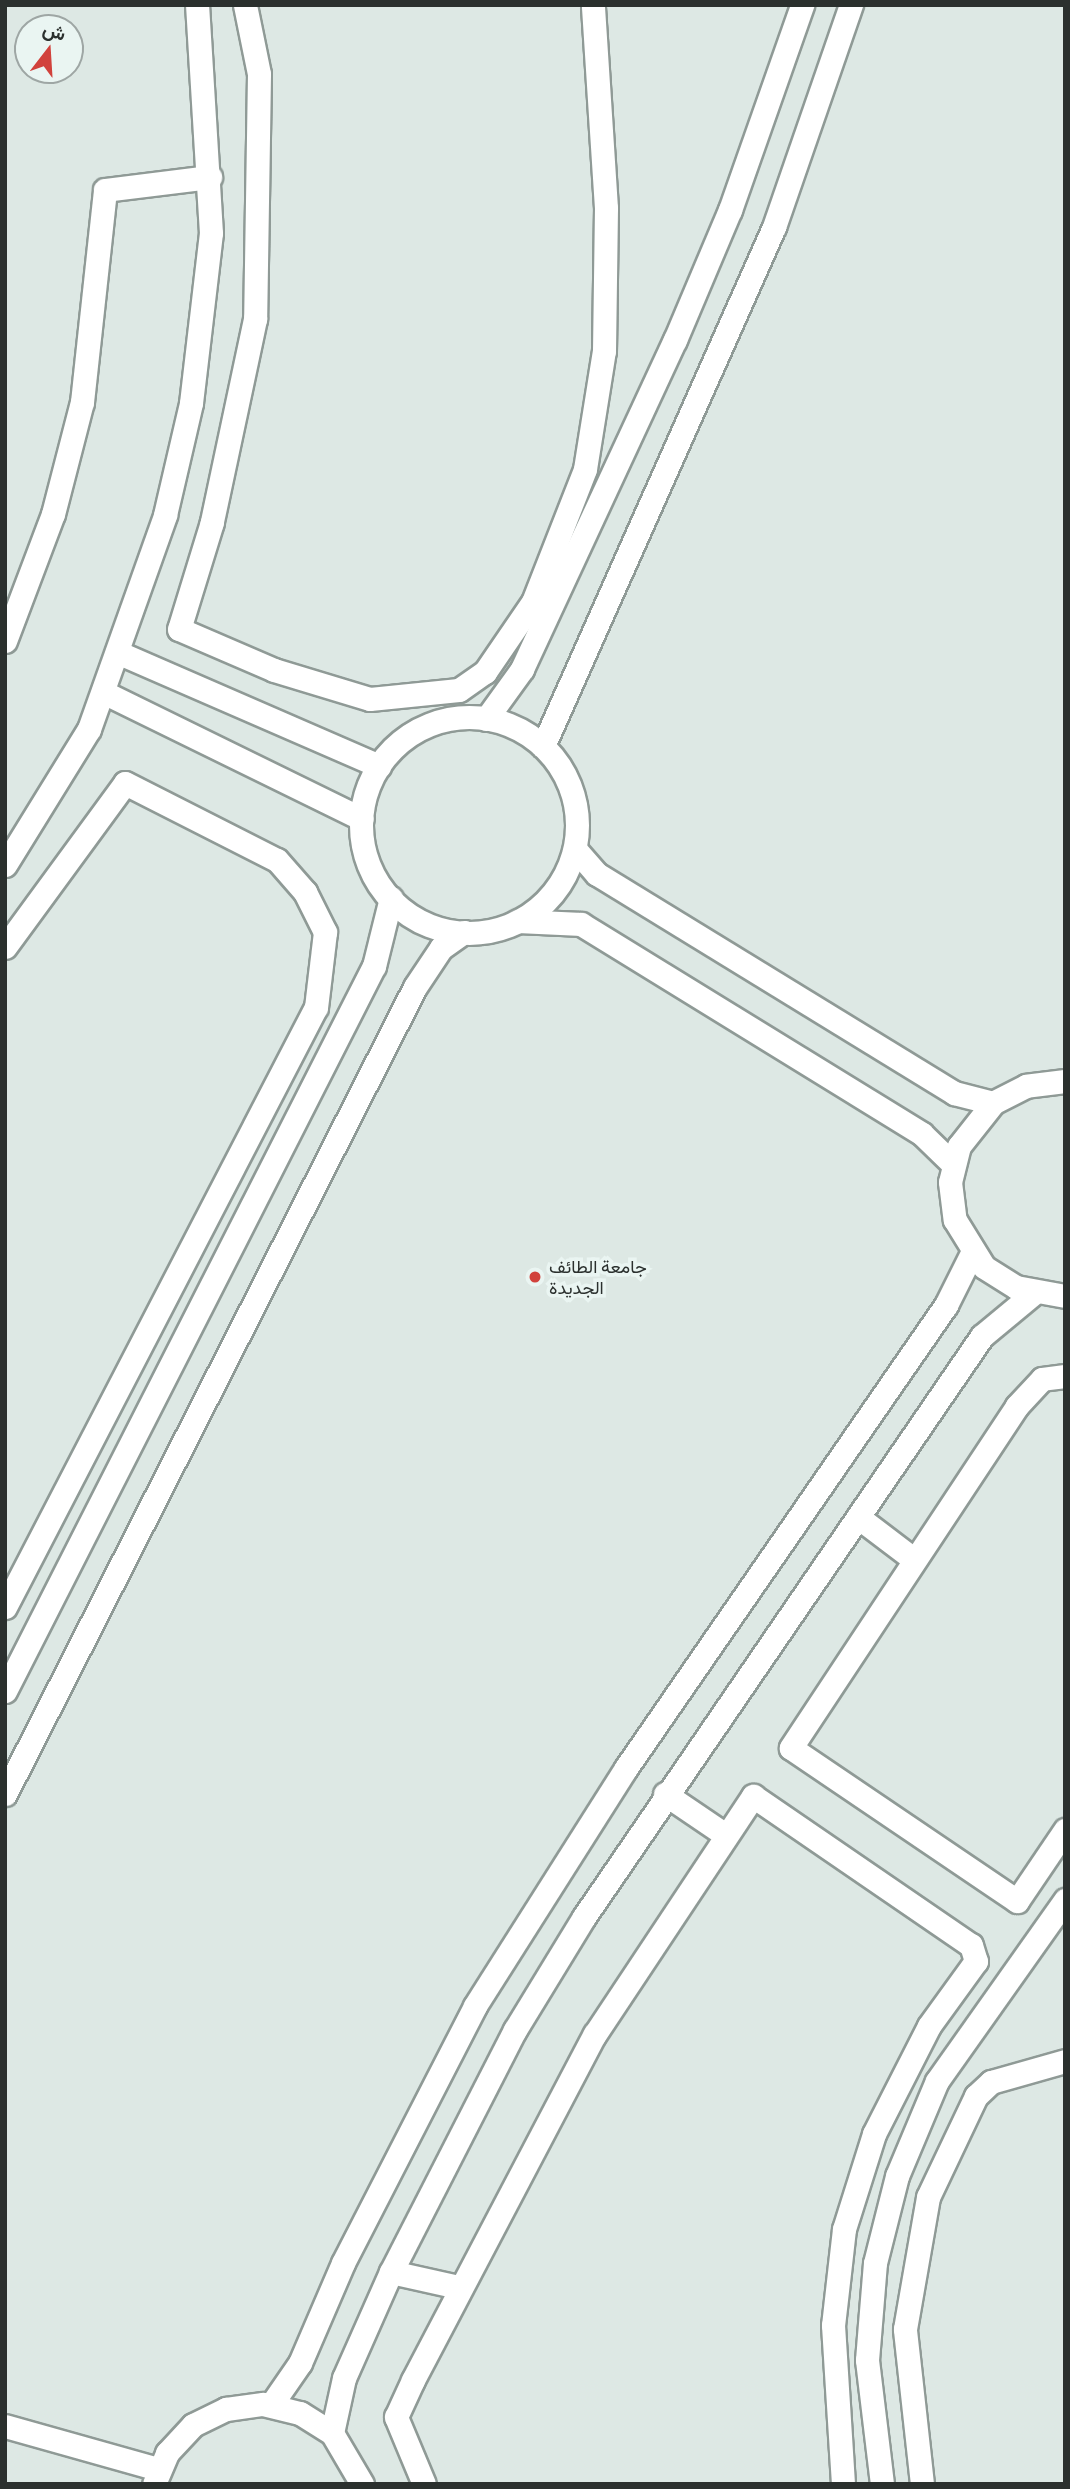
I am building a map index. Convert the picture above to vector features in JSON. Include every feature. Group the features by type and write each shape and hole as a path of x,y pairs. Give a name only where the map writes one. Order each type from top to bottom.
{"street":[{"path":"5,865 89,729 164,515 191,403 207,298 209,177 197,5"},
{"path":"245,5 258,74 255,319 209,534 179,629 274,670 370,699 459,690 485,673 533,602 585,469 604,351 606,208 593,5"},
{"path":"486,719 522,668 675,340 730,210 802,5"},
{"path":"543,746 774,227 851,5"},
{"path":"5,641 53,514 82,402 105,190 209,177"},
{"path":"117,652 379,766"},
{"path":"103,692 362,819"},
{"path":"464,932 427,923 391,898 366,856 362,819 379,766 420,729 456,718 486,719 543,746 573,794 575,849 560,884 519,921"},
{"path":"5,947 125,783 277,860 305,892 325,932 316,1007 5,1607"},
{"path":"575,849 597,874 954,1093 993,1102"},
{"path":"5,1692 374,966 391,898"},
{"path":"5,1794 415,987 441,948 464,932 519,921 582,924 922,1134 953,1164"},
{"path":"1065,1081 1027,1086 993,1102 968,1130 953,1164 955,1220 972,1253 999,1278 1034,1293 1065,1296"},
{"path":"271,2405 300,2363 343,2263 475,2006 626,1768 947,1305 972,1253"},
{"path":"332,2433 344,2378 391,2272 515,2030 666,1794 982,1336 1034,1293"},
{"path":"1065,1376 1042,1379 1017,1406 912,1558 791,1748 1017,1901 1065,1830"},
{"path":"858,1517 912,1558"},
{"path":"666,1794 724,1834"},
{"path":"424,2484 396,2417 458,2287 595,2034 724,1834 753,1796 971,1945 976,1961 929,2025 874,2134 844,2229 832,2325 843,2484"},
{"path":"882,2484 867,2360 875,2263 913,2127 974,2022 1065,1900"},
{"path":"922,2484 905,2329 928,2197 965,2110 991,2082 1065,2061"},
{"path":"913,2127 949,2145"},
{"path":"391,2272 458,2287"},
{"path":"5,2426 156,2476 179,2438 209,2415 271,2405 300,2413 332,2433 362,2484"}],"place":[{"name":"جامعة الطائف الجديدة","path":"535,1277"}]}
